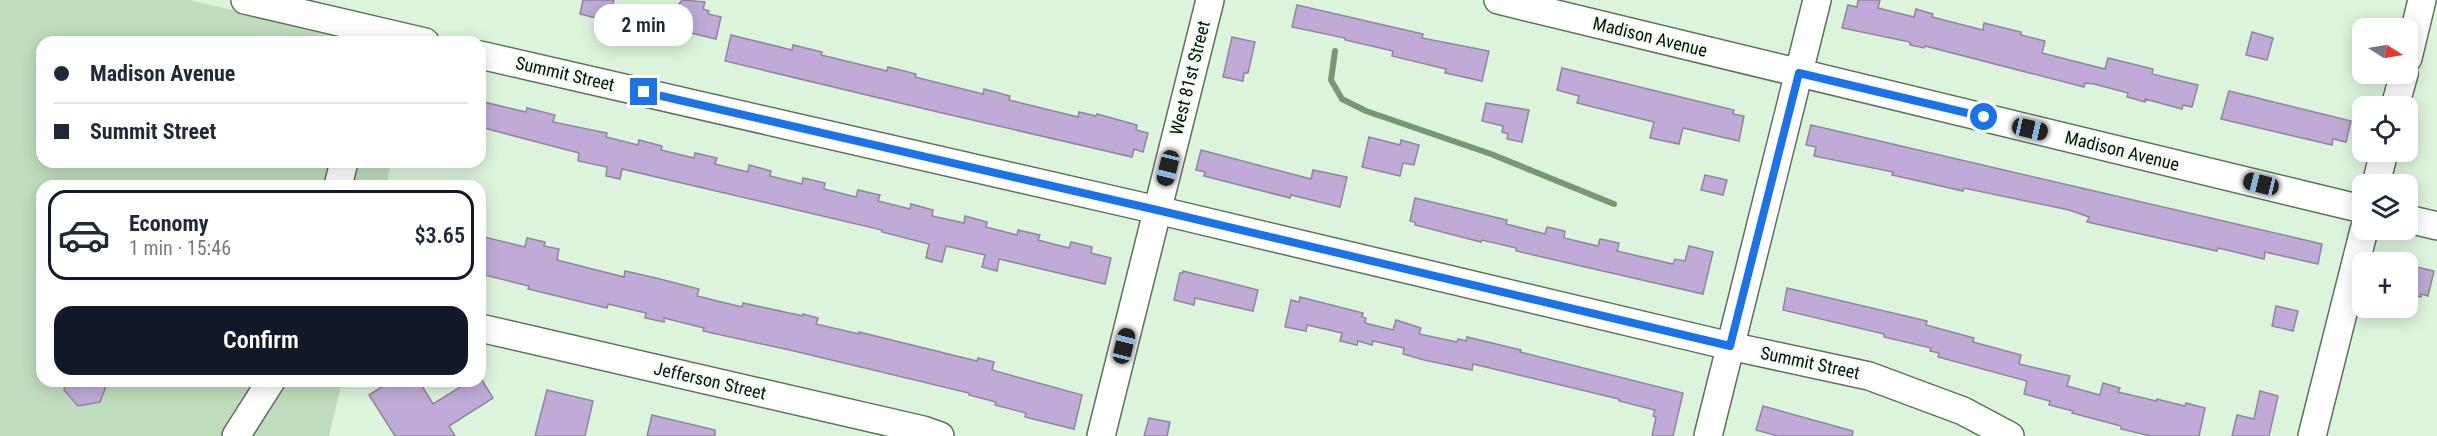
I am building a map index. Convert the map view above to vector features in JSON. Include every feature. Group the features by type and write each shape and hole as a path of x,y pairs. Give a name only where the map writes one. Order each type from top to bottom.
{"street":[{"path":"245,0 368,36"},
{"name":"West 81st Street","path":"1101,436 1210,0"},
{"name":"Madison Avenue","path":"1497,0 2352,207"},
{"path":"1708,436 1817,0"},
{"path":"2418,18 2422,0"},
{"name":"Summit Street","path":"486,56 1157,210 1730,346 1869,376 1963,411 2010,436"},
{"path":"2418,221 2437,226"},
{"path":"2312,436 2361,240"},
{"name":"Jefferson Street","path":"486,329 923,430 940,436"},
{"path":"236,436 267,387"}],"green space":[{"path":"0,0 190,0 342,36 36,36 36,168 390,168 387,180 36,180 36,387 341,387 329,436 0,436"}],"building":[{"path":"583,0 614,0 608,21 580,14"},
{"path":"682,0 705,2 703,9 709,11 708,14 721,17 716,39 670,28 675,9"},
{"path":"1858,0 1880,0 1878,8 1914,17 1916,9 1933,14 1932,17 1983,30 1984,23 2021,32 2021,35 2045,41 2042,53 2105,69 2108,58 2153,69 2152,74 2198,85 2192,107 2183,105 2182,109 2145,99 2145,102 2127,97 2128,93 2094,84 2085,83 2084,87 1925,46 1924,48 1910,45 1910,42 1842,28 1848,5 1857,7"},
{"path":"1297,5 1423,34 1422,38 1489,51 1482,81 1445,73 1446,69 1392,56 1393,51 1292,27"},
{"path":"2252,32 2273,38 2267,60 2246,55"},
{"path":"731,35 792,50 793,45 822,52 821,55 887,71 888,67 916,74 915,77 983,94 984,89 1010,96 1009,100 1078,117 1079,112 1096,116 1097,114 1137,125 1136,130 1148,133 1143,152 1134,149 1132,157 942,113 725,61"},
{"path":"1232,37 1255,42 1248,73 1244,73 1243,81 1223,77"},
{"path":"1562,68 1734,110 1733,114 1744,116 1739,141 1683,128 1679,144 1650,138 1654,122 1577,103 1579,96 1557,90"},
{"path":"2229,91 2351,121 2346,142 2333,139 2332,145 2221,119"},
{"path":"486,102 526,112 527,108 555,115 553,122 607,133 606,137 638,145 639,140 662,146 661,150 694,158 695,153 717,158 715,164 748,172 749,165 771,171 770,176 802,184 803,178 825,183 824,189 856,197 858,190 880,195 878,201 910,209 911,204 933,210 932,216 964,223 965,216 987,222 986,227 1017,235 1018,230 1040,235 1038,240 1069,248 1071,242 1092,247 1091,253 1111,258 1105,284 999,259 997,271 982,267 985,255 946,246 942,262 926,258 929,244 882,232 882,230 622,169 620,179 606,176 607,167 578,161 579,153 486,129"},
{"path":"1486,103 1529,110 1522,142 1507,139 1508,134 1502,132 1503,126 1482,121"},
{"path":"1811,125 2322,244 2318,264 2265,252 2264,259 2218,248 2217,251 2087,222 2089,217 2069,210 1964,188 1963,191 1892,175 1893,172 1814,156 1816,147 1806,145"},
{"path":"1369,137 1400,145 1401,140 1419,145 1414,165 1403,163 1400,176 1362,167"},
{"path":"1201,150 1311,179 1313,170 1347,177 1340,207 1291,195 1290,198 1204,176 1205,172 1196,170"},
{"path":"1705,175 1727,180 1723,195 1701,190"},
{"path":"1415,198 1507,220 1506,224 1545,234 1547,227 1565,231 1564,238 1598,246 1600,239 1619,243 1617,251 1673,264 1675,259 1685,261 1689,246 1713,252 1703,294 1415,225 1415,222 1410,221"},
{"path":"486,237 525,247 527,238 545,242 544,246 559,249 557,260 624,277 625,271 656,278 699,289 697,296 742,307 743,303 803,316 803,314 818,318 816,324 859,334 859,332 977,361 978,358 994,362 992,370 1082,395 1074,429 1025,417 1026,413 995,405 996,402 969,395 969,393 703,331 704,328 664,318 664,322 645,318 646,313 608,304 607,308 528,289 529,286 486,275"},
{"path":"2418,267 2434,271 2428,296 2421,294 2421,297 2418,296"},
{"path":"1183,271 1258,290 1253,311 1195,298 1194,305 1174,300 1180,273"},
{"path":"1787,288 1927,321 1926,325 1974,338 1973,342 2021,355 2019,364 2070,376 2067,386 2100,395 2103,383 2120,388 2118,392 2156,401 2157,399 2185,406 2186,403 2205,408 2199,436 2151,436 2121,429 2121,426 2072,413 2073,411 2049,405 2050,401 2024,394 2027,381 1938,357 1939,353 1930,351 1931,348 1884,337 1884,334 1783,310"},
{"path":"1300,297 1363,313 1362,317 1366,318 1365,323 1393,330 1396,320 1421,328 1419,334 1457,342 1458,339 1466,341 1467,337 1683,393 1673,436 1652,436 1655,410 1619,401 1619,399 1473,364 1472,370 1424,360 1403,354 1404,348 1373,341 1372,345 1358,341 1357,345 1340,341 1342,333 1307,325 1306,331 1285,327 1291,300 1299,302"},
{"path":"2276,306 2298,311 2293,331 2272,326"},
{"path":"65,387 106,387 100,402 78,406 64,390"},
{"path":"382,387 423,387 433,404 460,387 486,387 493,398 449,426 455,436 395,436 369,395"},
{"path":"547,390 593,401 585,436 535,436"},
{"path":"2260,391 2278,396 2269,436 2232,436 2237,415 2254,419"},
{"path":"1763,406 1853,431 1852,436 1778,436 1756,430"},
{"path":"652,415 715,430 715,436 647,436"},
{"path":"1149,418 1170,422 1167,436 1144,436"}],"waterway":[{"path":"1335,51 1331,80 1342,99 1366,111 1491,154 1614,204"}],"route":[{"path":"644,92 1157,210 1730,346 1799,73 1984,117"}]}
